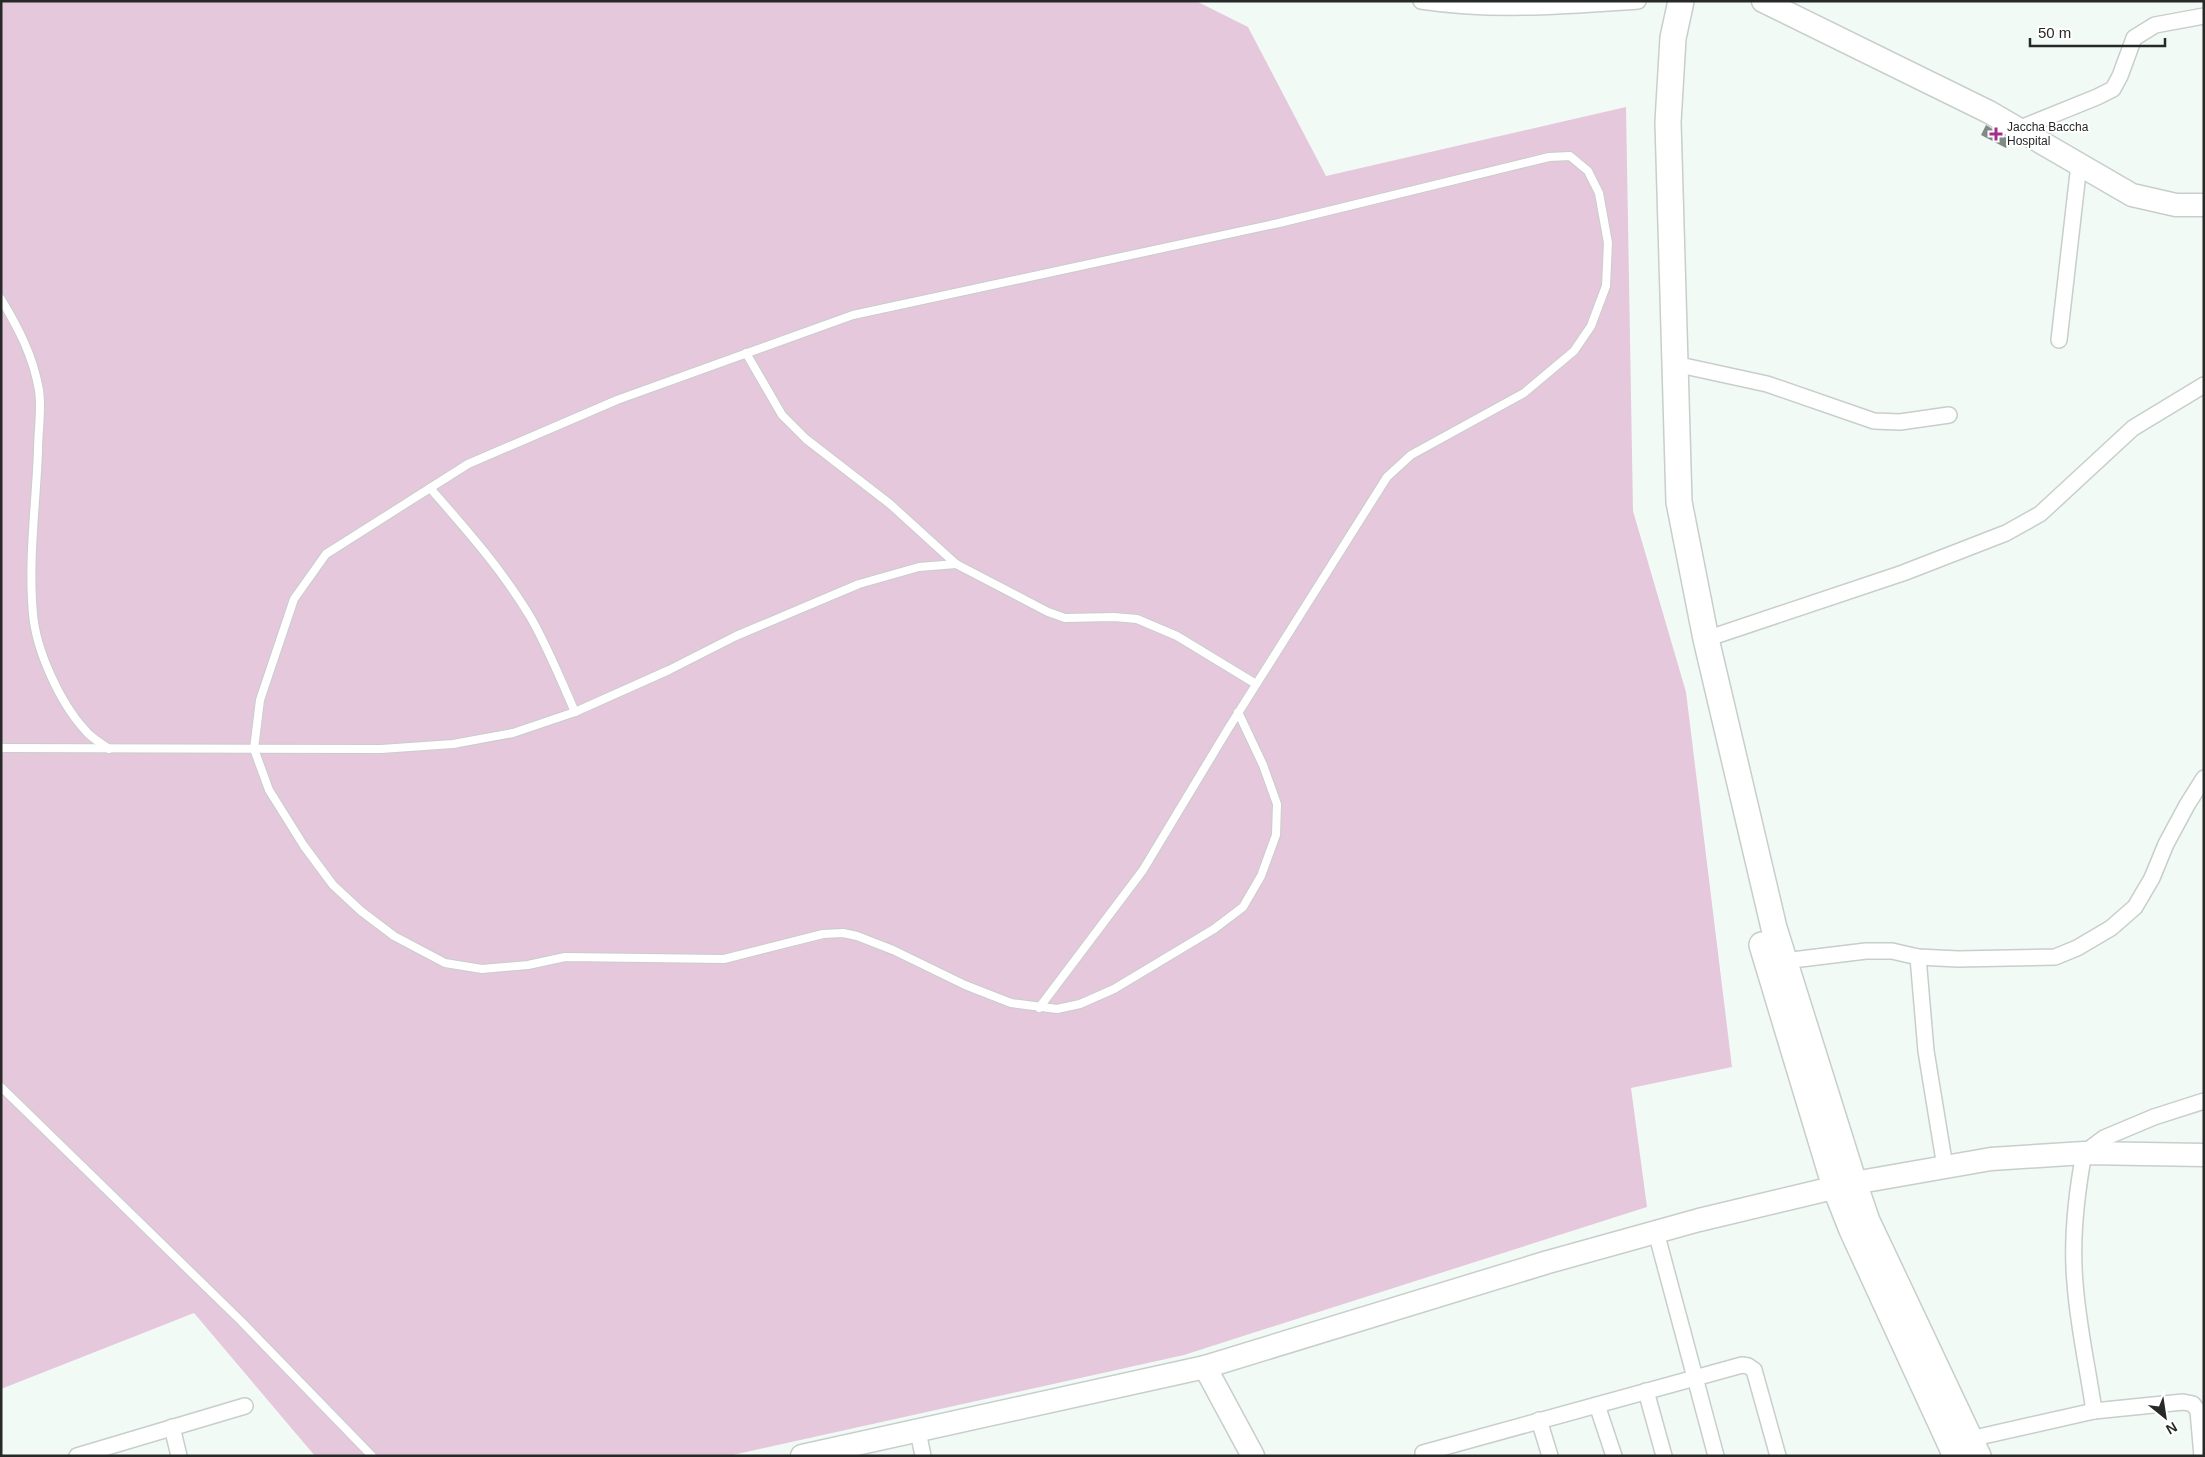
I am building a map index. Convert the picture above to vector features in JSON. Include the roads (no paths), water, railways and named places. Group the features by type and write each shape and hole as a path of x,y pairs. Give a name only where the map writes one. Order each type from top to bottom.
{"main road":[{"path":"1664,1 1657,41 1652,124 1653,227 1664,512 1670,549 1759,935 1844,1185"},
{"path":"1681,1 1673,38 1668,122 1679,502 1706,639 1772,918 1844,1185 1852,1230 1968,1450"}],"street":[{"path":"1421,1 1459,7 1527,8 1592,6 1638,1"},
{"path":"1763,1 1989,112 2132,195 2176,205 2204,205"},
{"path":"2018,129 2113,89 2120,76 2134,38 2155,25 2204,16"},
{"path":"2059,340 2079,164"},
{"path":"1675,364 1768,384 1874,421 1900,422 1949,415"},
{"path":"1706,639 1903,573 2006,533 2040,514 2134,428 2204,384"},
{"path":"1784,960 1866,951 1892,951 1918,957 1996,959 2055,957 2077,948 2111,928 2135,907 2152,878 2166,844 2204,778"},
{"path":"1918,957 1926,1051 1945,1167"},
{"path":"2094,1411 2075,1281 2076,1202 2084,1154 2104,1138 2154,1117 2204,1101"},
{"path":"802,1456 1204,1368 1548,1262 1656,1232 1844,1185 1991,1159 2084,1154 2204,1155"},
{"path":"1656,1232 1716,1456"},
{"path":"1423,1453 1742,1365 1754,1370 1778,1456"},
{"path":"1204,1368 1253,1456"},
{"path":"1646,1391 1664,1456"},
{"path":"1968,1450 2094,1411 2183,1402 2193,1404 2198,1411 2202,1456"},
{"path":"1597,1404 1614,1456"},
{"path":"77,1456 245,1406"},
{"path":"1539,1420 1550,1456"},
{"path":"172,1427 179,1456"},
{"path":"918,1431 923,1456"}],"lane":[{"path":"1039,1008 1143,870 1238,712 1387,477 1411,455 1524,393 1574,351 1591,326 1606,286 1608,243 1599,193 1588,171 1570,156 1549,157 1279,223 853,315 616,400 468,464 326,554 294,599 260,700 254,749 269,790 304,846 334,885 361,911 394,936 445,963 482,970 528,965 564,958 724,959 822,934 843,933 857,936 893,950 965,985 1011,1003 1039,1008 1057,1009 1080,1004 1114,989 1214,929 1243,907 1262,876 1276,836 1277,804 1263,765 1238,712"},
{"path":"1,299 21,332 31,357 39,392 32,576 33,615 41,651 72,715 86,732 109,749"},
{"path":"746,354 782,415 806,439 890,504 956,564 1048,612 1065,618 1114,617 1137,619 1176,636 1256,684"},
{"path":"430,488 487,554 531,618 575,712"},
{"path":"1,748 381,749 453,744 513,733 575,712 669,670 736,636 858,584 919,567 956,564"},
{"path":"1,1087 241,1321 372,1456"}],"place":[{"name":"Jaccha Baccha Hospital","path":"1996,134"}]}
